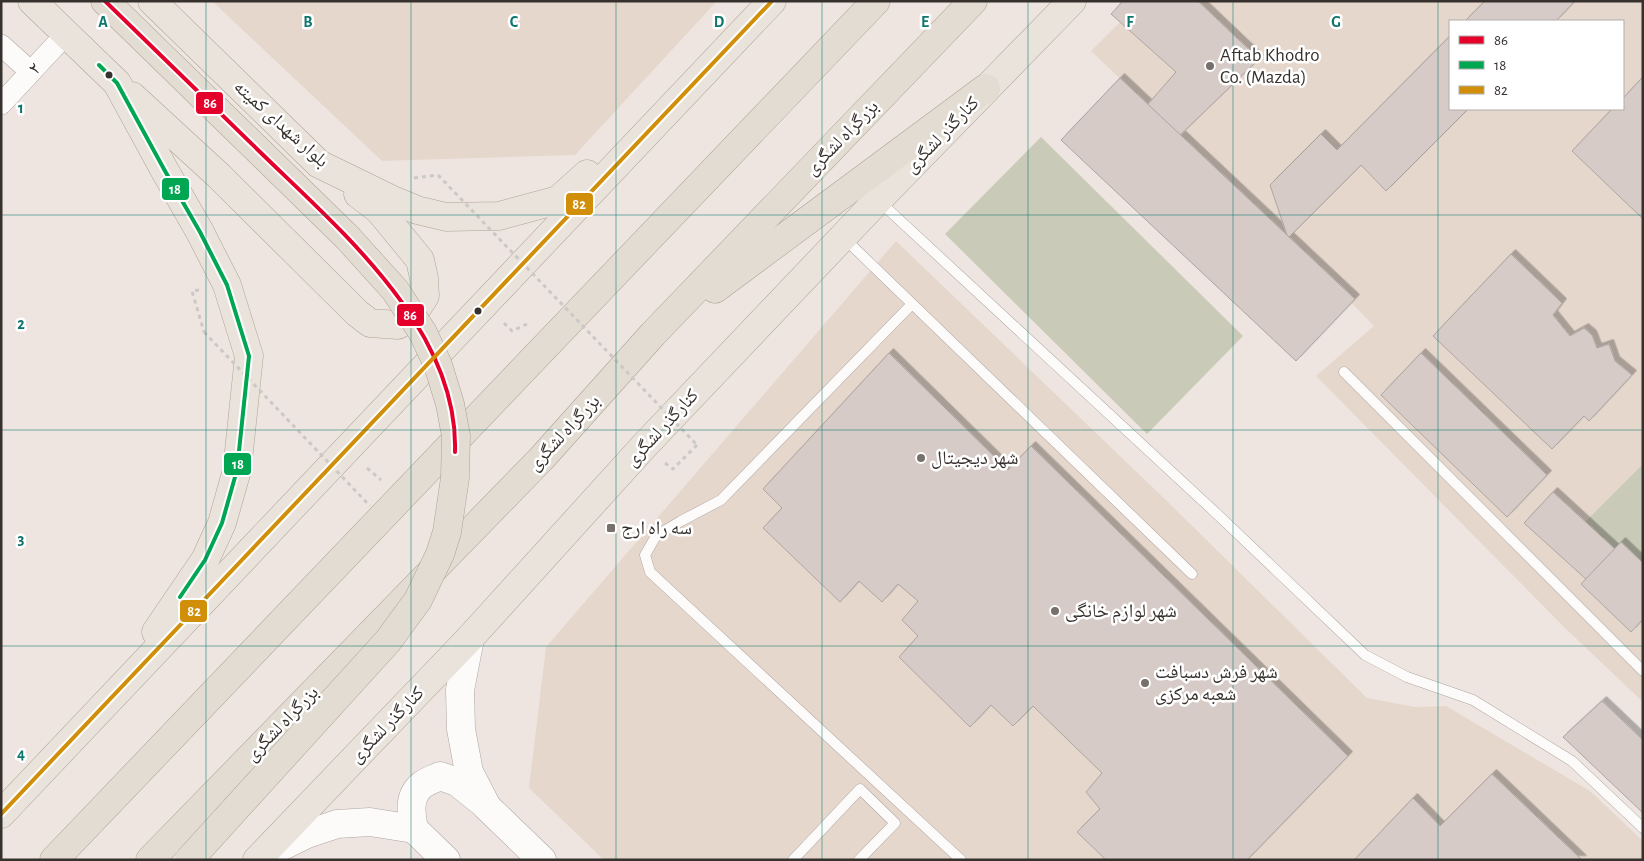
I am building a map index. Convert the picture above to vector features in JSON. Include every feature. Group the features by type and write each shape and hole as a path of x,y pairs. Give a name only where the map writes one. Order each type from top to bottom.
{"highway":[{"path":"105,1 348,237 395,290 423,333 438,365 450,404 456,436 454,478 447,532 440,554 418,600 388,640 189,860"},
{"path":"54,860 876,1"},
{"name":"بزرگراه لشگری","path":"150,860 541,459 653,334 973,1"},
{"path":"653,334 986,88"}],"main road":[{"path":"32,1 117,83 219,176 356,313 370,324 398,324 413,314 424,296 424,278 420,260 379,210 319,164"},
{"name":"بلوار شهدای کمیته","path":"152,1 319,164 394,202 446,218 499,216 558,200 710,66"},
{"path":"1,814 772,1"},
{"name":"کنارگذر لشگری","path":"260,858 470,638 645,445 878,200 1072,1"},
{"path":"110,700 205,560 222,523 237,470 249,356 227,286 200,232 117,83"},
{"path":"470,638 460,690 461,729 469,772 487,807"},
{"path":"446,860 414,829 411,814 412,799 421,785 440,776 457,782 487,807 542,860"},
{"path":"260,858 307,834 337,824 370,822 414,829"}],"street":[{"name":"۲","path":"1,104 67,33"},
{"path":"1,45 31,72"}],"lane":[{"path":"878,200 1217,514 1365,655 1407,677 1473,700 1572,761 1643,828"},
{"path":"843,238 1192,574"},
{"path":"912,304 721,500 656,536 645,555 650,572 962,860"},
{"path":"1344,372 1643,671"},
{"path":"793,860 860,789 895,823 859,860"}],"path":[{"path":"413,178 438,176 697,445 673,470"},
{"path":"192,292 204,332 370,506"}],"shaded area":[{"path":"212,1 717,1 575,155 382,161"},
{"path":"1141,1 1643,1 1643,702 1566,629 1316,376 1374,326 1288,238 1091,51"},
{"path":"896,241 1171,505 1367,698 1415,707 1446,706 1590,791 1643,841 1643,860 604,860 529,788 546,647"}],"green space":[{"path":"1041,137 1243,336 1147,434 945,234"},
{"path":"1643,464 1643,597 1576,531"}],"building":[{"name":"Aftab Khodro Co. (Mazda)","path":"1123,1 1198,1 1259,59 1174,141 1142,111 1176,72 1111,14"},
{"path":"1485,1 1575,1 1557,20 1466,20"},
{"path":"1449,37 1449,110 1467,110 1386,191 1361,165 1288,238 1270,185 1321,134 1337,150"},
{"path":"1643,77 1643,219 1572,151 1611,110 1624,110 1624,97"},
{"path":"1120,78 1355,299 1296,361 1061,140"},
{"path":"1511,254 1562,303 1553,315 1570,336 1584,328 1592,335 1597,348 1609,344 1615,361 1632,375 1589,421 1584,416 1552,449 1433,336"},
{"name":"شهر لوازم خانگی","path":"889,353 1008,470 1031,446 1348,756 1247,860 1106,860 1077,832 1100,809 1086,792 1102,773 1033,706 1013,726 991,705 970,727 899,657 918,636 902,620 918,601 898,584 882,602 859,581 840,602 763,528 782,508 763,489"},
{"path":"1421,353 1547,475 1507,517 1381,395"},
{"path":"1553,492 1615,549 1587,580 1524,523"},
{"path":"1621,542 1643,563 1643,619 1631,632 1581,584"},
{"path":"1602,701 1643,740 1643,813 1563,737"},
{"path":"1492,774 1582,860 1354,860 1413,798 1440,826"}],"transit line":[{"name":"86","path":"105,1 324,214 389,285 416,324 437,364 451,407 455,452"},
{"name":"82","path":"1,814 772,1"},
{"name":"18","path":"99,65 117,83 200,232 227,285 249,356 237,470 222,523 205,560 180,597"}],"place":[{"name":"Aftab Khodro Co. (Mazda)","path":"1210,66"},
{"name":"شهر دیجیتال","path":"921,458"},
{"name":"سه راه ارج","path":"611,528"},
{"name":"شهر لوازم خانگی","path":"1055,611"},
{"name":"شهر فرش دسبافت شعبه مرکزی","path":"1145,683"}]}
